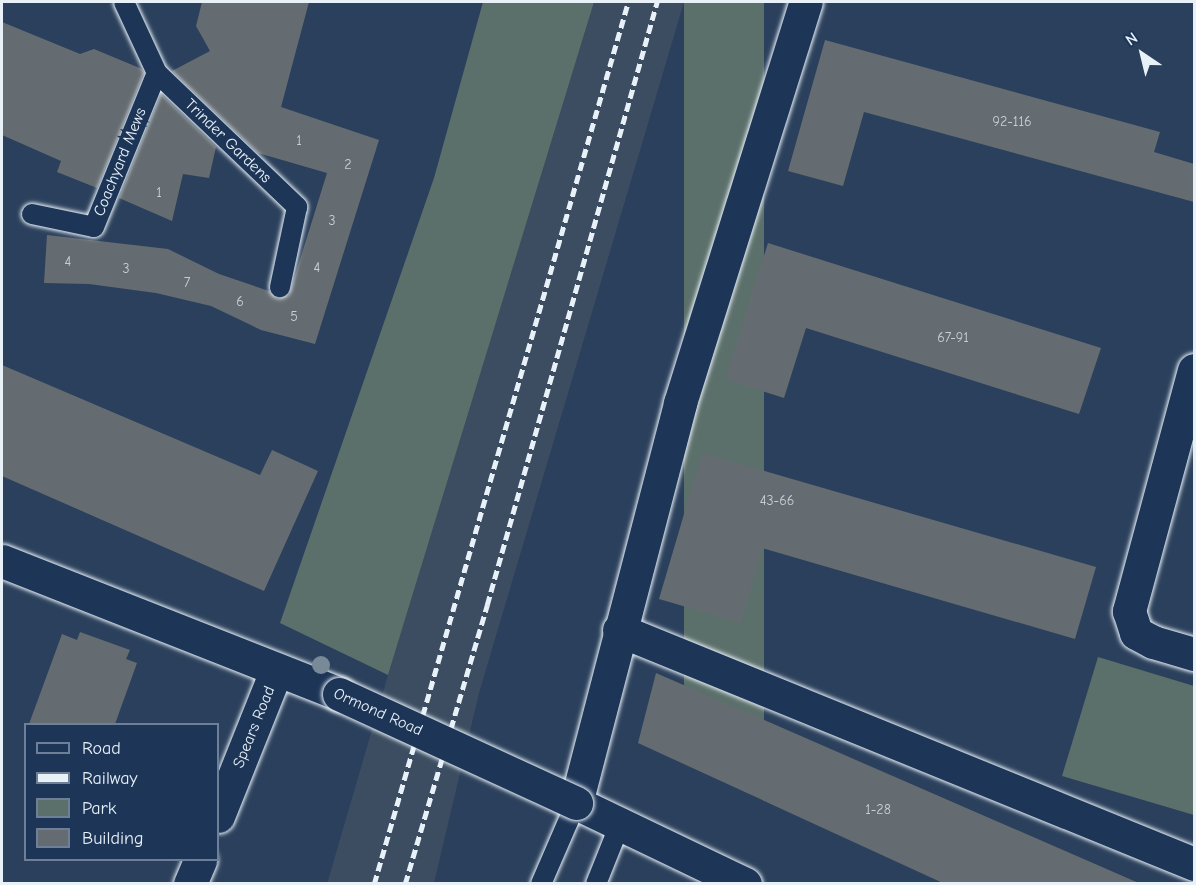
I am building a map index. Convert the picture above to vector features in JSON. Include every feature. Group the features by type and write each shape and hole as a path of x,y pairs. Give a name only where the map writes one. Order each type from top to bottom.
{"street":[{"path":"576,803 680,403 806,2"},
{"path":"1194,370 1129,611 1136,633 1154,642 1194,654"},
{"name":"Ormond Road","path":"4,570 339,694 745,884"},
{"path":"620,630 1194,864"},
{"name":"Spears Road","path":"219,813 276,670"},
{"path":"190,884 200,861"}],"lane":[{"name":"Trinder Gardens","path":"124,2 157,73 297,207 280,287"},
{"name":"Coachyard Mews","path":"32,214 94,227 157,73"},
{"path":"541,884 576,803"},
{"path":"596,884 620,824"}],"shaded area":[{"path":"594,2 684,2 479,693 434,883 327,884 388,675"}],"green space":[{"path":"483,2 594,2 388,675 280,623 434,178"},
{"path":"684,2 764,2 764,723 684,723"},
{"path":"1098,657 1194,686 1194,815 1062,776"}],"building":[{"path":"202,2 309,2 281,107 379,140 315,344 261,330 211,306 156,293 89,284 44,283 47,235 168,249 219,274 269,291 277,299 289,295 327,173 258,153 172,71 210,51 196,26"},
{"path":"2,22 80,54 94,49 142,69 144,73 97,188 57,172 61,161 2,135"},
{"path":"825,40 1160,132 1154,152 1194,164 1194,202 864,112 843,186 788,171"},
{"path":"161,94 216,147 209,178 183,174 172,221 119,198"},
{"path":"768,243 1101,348 1079,414 806,328 784,398 725,379"},
{"path":"2,365 260,475 272,450 318,471 264,591 2,476"},
{"path":"702,453 1096,567 1075,639 762,548 741,623 659,599"},
{"path":"80,632 130,650 126,659 137,663 115,723 29,723 62,634 77,640"},
{"path":"656,673 1141,884 945,884 638,743"}],"railway":[{"path":"374,884 628,2"},
{"path":"405,884 487,605 657,2"}]}
